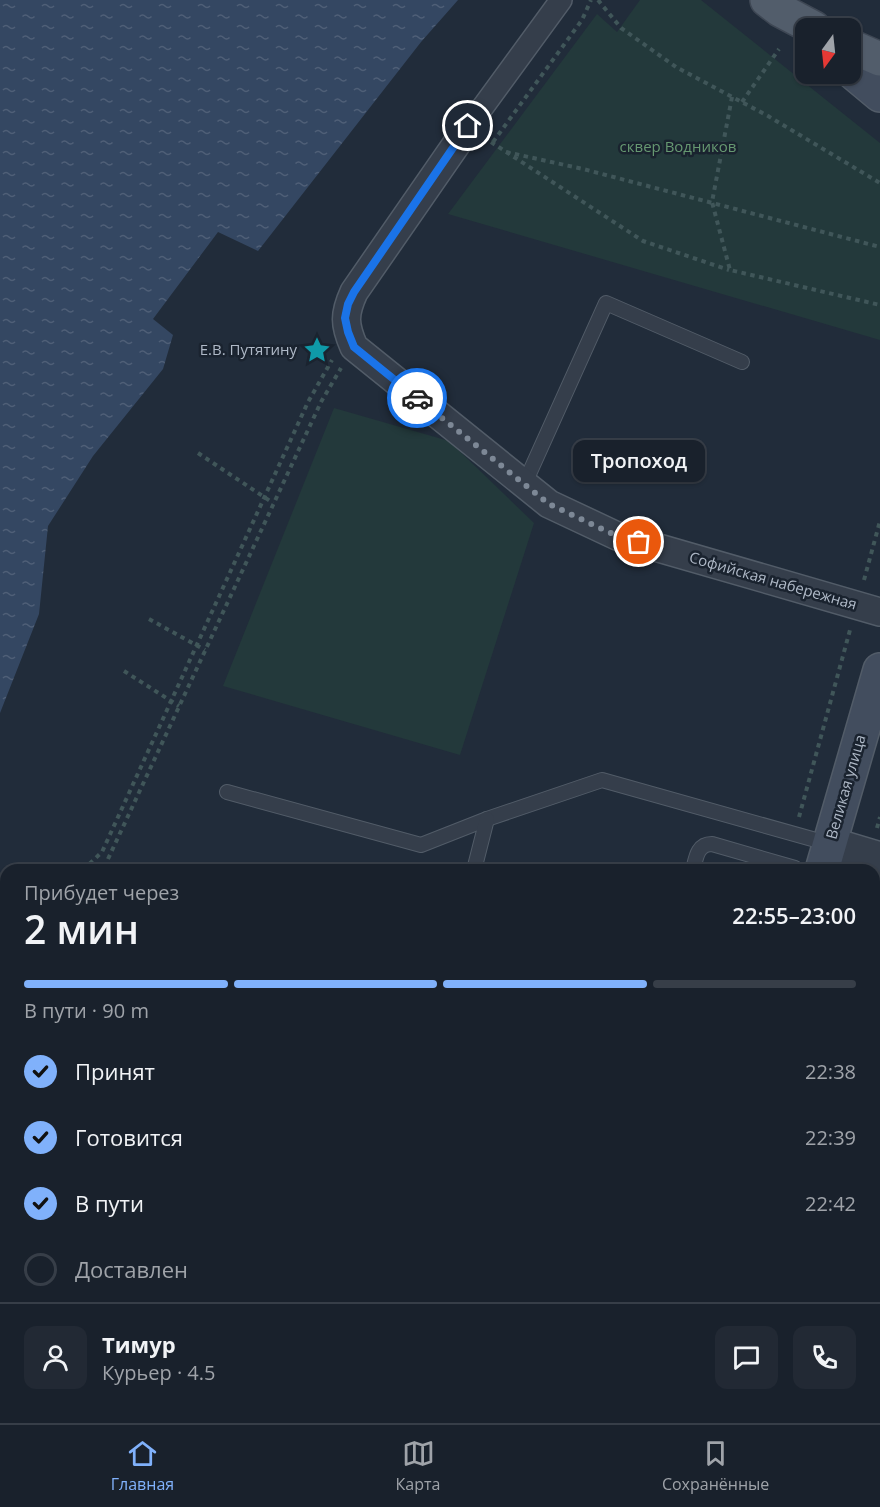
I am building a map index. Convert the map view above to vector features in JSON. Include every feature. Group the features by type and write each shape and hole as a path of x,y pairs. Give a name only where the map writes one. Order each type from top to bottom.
{"main road":[{"path":"774,5 797,18"},
{"path":"774,5 792,40"},
{"path":"861,51 880,59"},
{"path":"861,79 880,95"},
{"name":"Великая улица","path":"816,861 880,670"}],"street":[{"path":"351,339 345,318 354,292 468,126 561,0"},
{"name":"Софийская набережная","path":"351,339 549,504 617,536 869,609"},
{"path":"816,861 880,860"}],"lane":[{"path":"524,485 606,303 742,362"},
{"path":"227,792 422,845 487,819 602,780 795,834 816,861"},
{"path":"476,864 487,819"},
{"path":"695,864 700,849 707,844 816,861"}],"path":[{"path":"492,143 582,20 591,0"},
{"path":"598,0 621,28 676,67 768,116 880,183"},
{"path":"742,102 792,40"},
{"path":"730,270 712,202 732,97"},
{"path":"468,126 643,241 730,270 880,306"},
{"path":"506,152 584,169 880,247"},
{"path":"89,864 102,852 308,402 351,339"},
{"path":"108,859 351,339"},
{"path":"198,453 273,503"},
{"path":"795,834 869,609 880,521"},
{"path":"149,619 205,650"},
{"path":"124,671 179,706"}],"green space":[{"name":"сквер Водников","path":"640,0 701,0 795,75 795,84 806,84 880,143 880,340 448,214 597,14 617,32"},
{"path":"334,408 449,441 534,523 460,755 223,686"}],"water":[{"path":"0,0 458,0 421,42 258,251 218,232 153,319 173,335 163,369 93,456 48,526 39,614 0,713"}],"way so far":[{"path":"417,398 549,504 617,536 639,542"}],"place":[{"name":"Е.В. Путятину","path":"317,350"},
{"name":"Тропоход","path":"639,542"}],"route":[{"path":"417,398 354,347 345,318 354,292 468,126"}]}
